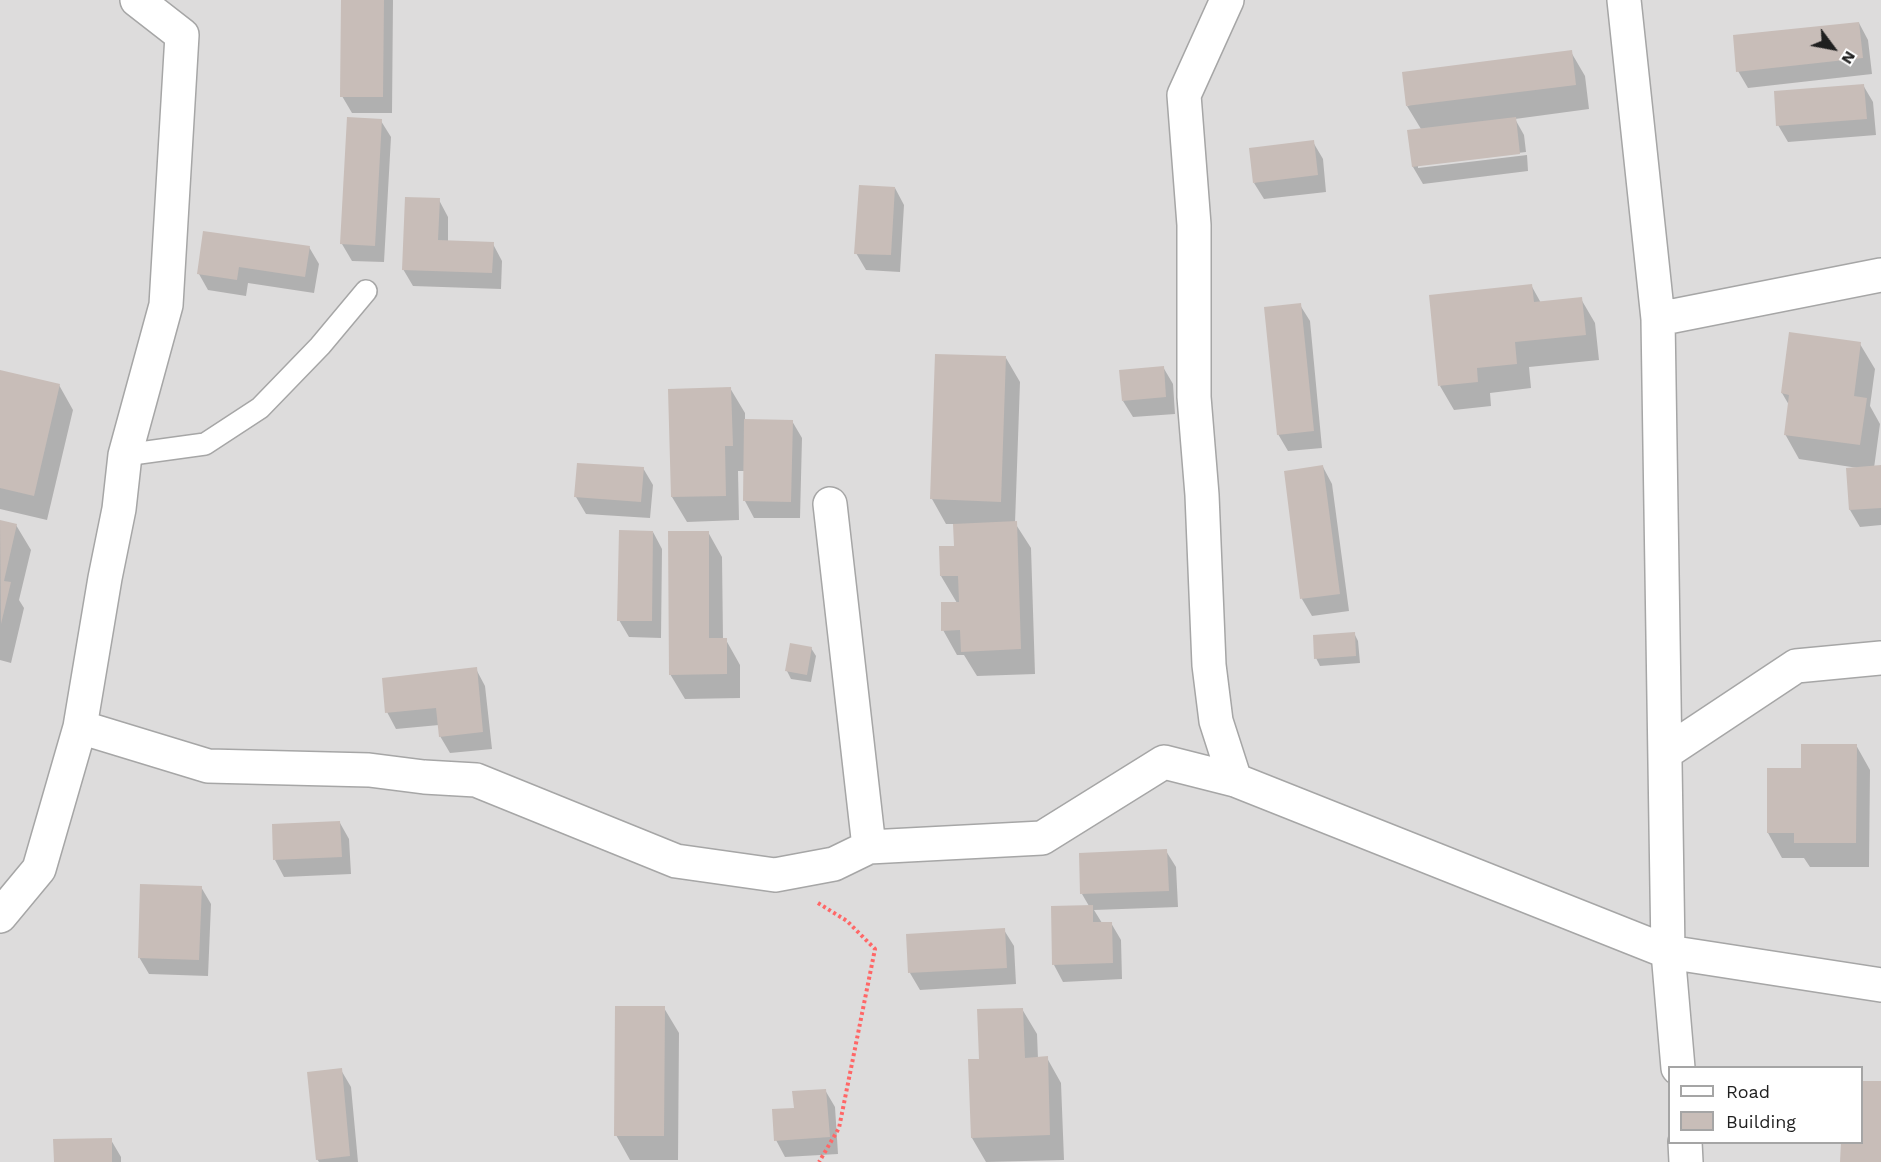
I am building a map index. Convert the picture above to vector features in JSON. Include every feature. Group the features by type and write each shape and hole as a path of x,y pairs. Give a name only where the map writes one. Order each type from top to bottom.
{"street":[{"path":"0,916 39,868 80,727 119,509 125,455 166,305 182,35 137,0"},
{"path":"1227,0 1184,95 1194,225 1194,397 1202,495 1209,665 1216,721 1235,780"},
{"path":"1624,0 1658,319 1668,952 1678,1066"},
{"path":"1658,319 1881,275"},
{"path":"830,504 869,847"},
{"path":"1665,753 1796,666 1881,658"},
{"path":"80,727 208,766 369,770 424,777 476,780 676,861 775,875 834,864 869,847 1042,838 1164,762 1235,780 1668,952 1881,985"},
{"path":"1685,1144 1686,1162"}],"lane":[{"path":"125,455 205,444 260,408 320,346 366,291"}],"path":[{"path":"775,875 847,921 875,949 839,1128 819,1162"}],"shaded area":[{"path":"0,0 1881,0 1881,1162 0,1162"}],"building":[{"path":"341,0 384,0 383,97 340,97"},
{"path":"1859,22 1863,58 1736,72 1733,35"},
{"path":"1572,50 1576,85 1406,106 1402,72"},
{"path":"1864,84 1867,119 1776,126 1774,91"},
{"path":"347,117 382,119 375,246 340,244"},
{"path":"1516,117 1520,154 1412,167 1407,130"},
{"path":"1314,140 1318,175 1253,183 1249,148"},
{"path":"859,185 895,187 891,255 854,254"},
{"path":"405,197 440,198 438,240 494,242 492,273 402,270"},
{"path":"203,231 310,246 305,277 239,267 237,280 197,274"},
{"path":"1532,284 1534,302 1582,297 1586,335 1515,342 1517,364 1477,368 1478,382 1438,386 1429,295"},
{"path":"1301,303 1314,431 1277,435 1264,307"},
{"path":"1789,332 1861,342 1854,396 1867,398 1860,445 1784,435 1789,395 1781,393"},
{"path":"935,354 1006,356 1001,502 930,499"},
{"path":"1164,366 1166,397 1122,401 1119,370"},
{"path":"0,370 60,384 34,496 0,488"},
{"path":"731,387 733,446 725,446 726,496 671,497 668,389"},
{"path":"744,419 793,420 791,502 743,501"},
{"path":"577,463 644,467 641,502 574,497"},
{"path":"1323,465 1340,594 1300,599 1284,471"},
{"path":"1881,465 1881,508 1849,510 1846,468"},
{"path":"0,520 17,524 4,581 11,582 1,624"},
{"path":"1017,521 1021,649 961,652 960,630 941,631 941,602 959,602 958,576 940,576 939,546 954,546 953,524"},
{"path":"619,530 653,531 652,621 617,621"},
{"path":"668,531 709,531 709,638 727,638 727,674 669,675"},
{"path":"1355,632 1356,656 1314,659 1313,635"},
{"path":"790,643 812,647 807,675 785,671"},
{"path":"477,667 483,732 439,737 436,708 385,713 382,678"},
{"path":"1801,744 1857,744 1856,843 1794,843 1794,833 1767,833 1767,768 1801,768"},
{"path":"340,821 342,857 273,860 272,824"},
{"path":"1167,849 1169,891 1080,894 1079,853"},
{"path":"140,884 202,886 199,960 138,958"},
{"path":"1093,905 1093,922 1112,922 1113,963 1052,965 1051,906"},
{"path":"1005,928 1007,968 908,973 906,934"},
{"path":"615,1006 665,1006 664,1136 614,1136"},
{"path":"1023,1008 1025,1058 1048,1056 1050,1135 971,1138 968,1059 979,1059 977,1009"},
{"path":"342,1068 350,1156 316,1160 307,1072"},
{"path":"1863,1081 1881,1081 1881,1162 1840,1162 1841,1144 1863,1144"},
{"path":"826,1089 830,1137 774,1141 772,1109 794,1108 792,1091"},
{"path":"112,1138 112,1162 54,1162 53,1139"}]}
